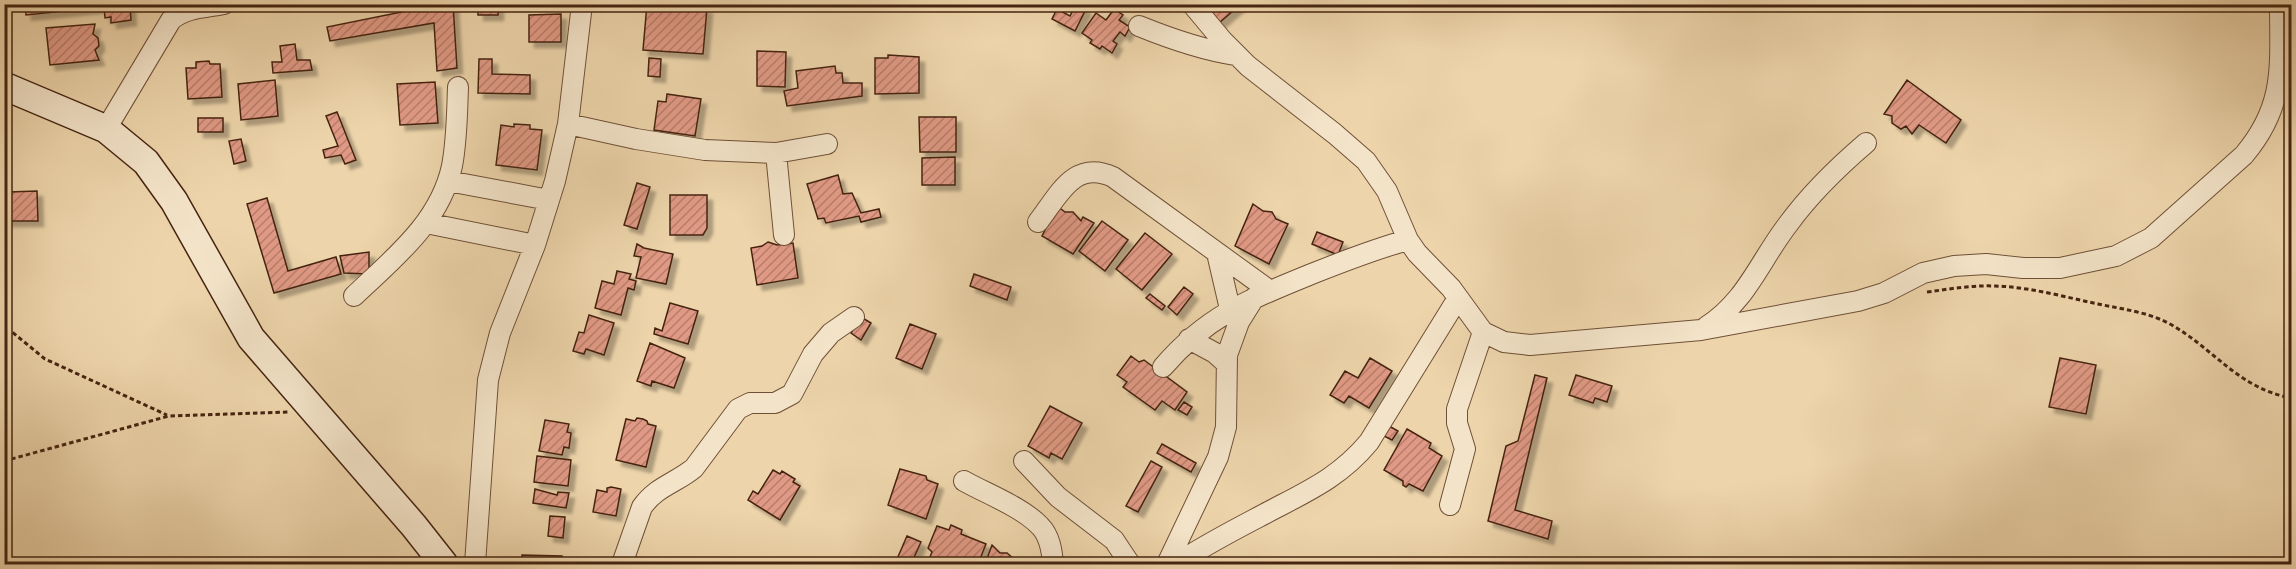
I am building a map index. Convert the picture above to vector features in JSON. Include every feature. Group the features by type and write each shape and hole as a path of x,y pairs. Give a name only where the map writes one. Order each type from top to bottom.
{"street":[{"path":"106,129 171,20 178,13 189,9 224,4"},
{"path":"475,564 489,380 500,333 535,245 549,200 568,124 582,4"},
{"path":"1192,4 1236,55 1366,161 1387,191 1408,240 1458,298 1483,332 1504,342 1530,345 1701,330 1869,299 1908,279 1938,269 1970,264 2060,268 2116,256 2134,248 2151,238 2244,155 2264,128 2277,95 2280,78 2280,4"},
{"path":"1139,26 1183,44 1236,55"},
{"path":"4,86 106,129 146,162 174,201 251,338 414,526 444,564"},
{"path":"354,296 415,237 439,203 448,181 454,154 458,87"},
{"path":"568,124 636,139 705,150 776,153 827,144"},
{"path":"1701,330 1727,312 1735,303 1794,215 1821,185 1866,143"},
{"path":"776,153 784,235"},
{"path":"1038,222 1072,178 1092,171 1103,172 1217,253 1262,294"},
{"path":"448,181 549,200"},
{"path":"426,223 535,245"},
{"path":"1163,367 1189,339 1230,309 1361,254 1408,240"},
{"path":"1217,253 1230,309"},
{"path":"1167,564 1218,457 1226,427 1226,363 1239,322 1262,294"},
{"path":"1176,564 1220,537 1328,481 1356,457 1369,442 1458,298"},
{"path":"622,564 647,499 664,485 694,468 738,409 750,404 775,403 792,394 813,354 831,333 854,317"},
{"path":"1450,505 1465,449 1457,423 1457,409 1483,332"},
{"path":"1189,339 1215,352 1226,363"},
{"path":"1024,460 1059,497 1114,540 1130,564"},
{"path":"964,481 1025,514 1041,527 1051,544 1053,564"}],"path":[{"path":"1925,292 1969,287 2010,287 2140,313 2168,323 2181,331 2246,381 2273,394 2292,398"},
{"path":"4,321 6,327 45,359 169,416"},
{"path":"4,461 169,416 294,412"}],"building":[{"path":"25,4 130,4 131,20 111,23 111,17 105,18 104,7 26,15"},
{"path":"441,4 453,4 457,68 437,71 434,23 330,41 327,27"},
{"path":"478,4 498,4 498,15 478,15"},
{"path":"647,4 707,8 703,54 643,50"},
{"path":"1076,4 1086,9 1075,31 1052,19 1057,9 1070,16"},
{"path":"1202,4 1241,4 1219,23"},
{"path":"1114,9 1123,15 1119,20 1130,27 1125,36 1120,32 1113,41 1117,44 1112,53 1102,46 1100,49 1090,43 1092,40 1082,33 1096,13 1106,20"},
{"path":"561,14 561,42 529,42 529,15"},
{"path":"95,24 93,34 98,38 99,46 95,50 99,60 50,65 46,28"},
{"path":"295,44 297,60 310,60 312,70 273,73 272,62 282,62 280,46"},
{"path":"757,51 786,52 785,87 757,86"},
{"path":"888,55 919,57 919,93 875,94 875,58 888,58"},
{"path":"649,58 661,59 660,77 648,76"},
{"path":"479,59 492,59 492,74 530,75 530,94 478,93"},
{"path":"209,61 210,64 220,64 222,97 188,99 186,68 196,68 196,62"},
{"path":"835,66 836,73 842,73 843,83 862,83 862,96 787,106 784,91 798,88 796,71"},
{"path":"275,80 278,116 241,120 238,84"},
{"path":"1907,80 1961,120 1946,143 1919,125 1912,134 1906,126 1901,129 1892,123 1892,116 1884,114"},
{"path":"435,82 438,123 400,125 397,84"},
{"path":"667,94 701,99 695,136 654,130 658,101 666,102"},
{"path":"337,112 356,160 345,164 341,155 325,158 323,150 338,146 326,116"},
{"path":"919,117 956,117 956,152 920,152"},
{"path":"198,118 223,118 223,132 198,132"},
{"path":"514,124 530,125 530,129 542,130 537,170 496,165 501,125 514,127"},
{"path":"241,139 246,161 234,164 229,141"},
{"path":"955,157 955,185 922,185 922,158"},
{"path":"838,175 843,194 852,193 861,213 879,209 881,217 861,222 859,216 826,223 824,218 818,219 807,184"},
{"path":"637,183 650,187 637,229 624,225"},
{"path":"37,191 38,221 4,221 4,197 9,197 9,192"},
{"path":"670,195 707,195 707,228 703,235 670,235"},
{"path":"267,198 288,271 336,257 341,274 274,293 247,204"},
{"path":"1253,204 1263,211 1272,212 1276,219 1288,224 1269,264 1235,246"},
{"path":"1057,206 1065,212 1073,212 1081,221 1083,217 1094,223 1073,254 1042,236"},
{"path":"1102,221 1128,240 1105,271 1079,251"},
{"path":"1317,232 1343,242 1338,255 1312,244"},
{"path":"1145,233 1172,254 1142,290 1116,269"},
{"path":"768,242 777,245 793,243 798,278 757,285 751,248"},
{"path":"637,244 644,248 673,254 666,284 636,278 641,257 634,256"},
{"path":"369,252 369,274 344,273 340,256"},
{"path":"617,271 631,274 629,279 636,281 634,290 628,288 621,315 595,308 602,281 614,284"},
{"path":"974,274 1011,287 1007,300 970,286"},
{"path":"1184,287 1193,294 1177,315 1168,307"},
{"path":"1150,294 1165,306 1162,310 1146,298"},
{"path":"670,303 698,311 688,344 654,334 655,328 662,331"},
{"path":"589,315 614,323 604,355 586,349 584,354 573,351 579,332 584,333"},
{"path":"861,317 871,323 861,340 851,333"},
{"path":"910,324 936,334 922,369 896,358"},
{"path":"650,343 685,358 674,388 652,381 651,386 637,381"},
{"path":"1131,356 1139,362 1144,360 1187,392 1175,410 1162,401 1155,410 1123,387 1127,382 1117,375"},
{"path":"1370,358 1392,371 1369,408 1349,396 1344,403 1330,395 1345,371 1358,378"},
{"path":"2060,358 2096,365 2086,414 2049,407"},
{"path":"1535,375 1547,378 1515,510 1552,521 1548,539 1488,521 1506,446 1518,441"},
{"path":"1576,375 1612,386 1607,402 1595,398 1593,403 1569,395"},
{"path":"1184,402 1192,407 1187,415 1178,410"},
{"path":"1050,406 1082,423 1062,459 1051,453 1049,458 1028,446"},
{"path":"637,418 656,426 646,467 616,460 626,419 635,421"},
{"path":"545,420 569,424 567,432 571,433 569,448 564,447 562,455 539,451"},
{"path":"1389,426 1398,431 1392,440 1384,436"},
{"path":"1407,429 1431,443 1429,448 1442,456 1423,491 1409,484 1406,487 1403,481 1384,470"},
{"path":"1162,444 1196,463 1191,472 1157,453"},
{"path":"537,456 571,460 568,486 534,482"},
{"path":"1151,461 1162,467 1138,512 1126,506"},
{"path":"900,469 926,476 927,480 938,484 926,519 888,505"},
{"path":"773,470 780,474 782,471 795,479 793,482 800,486 780,520 748,500 753,491 758,494"},
{"path":"607,488 621,489 616,516 593,512 597,490 607,492"},
{"path":"535,489 557,495 558,492 569,493 566,508 533,503"},
{"path":"550,516 565,517 563,538 548,536"},
{"path":"951,525 962,530 961,534 986,544 978,564 973,562 971,564 927,564 932,552 928,548 937,526 949,530"},
{"path":"907,536 921,542 911,564 897,559"},
{"path":"992,545 1000,553 1007,553 1015,560 1025,560 1030,564 985,564"},
{"path":"522,555 562,556 562,564 522,564"}]}
